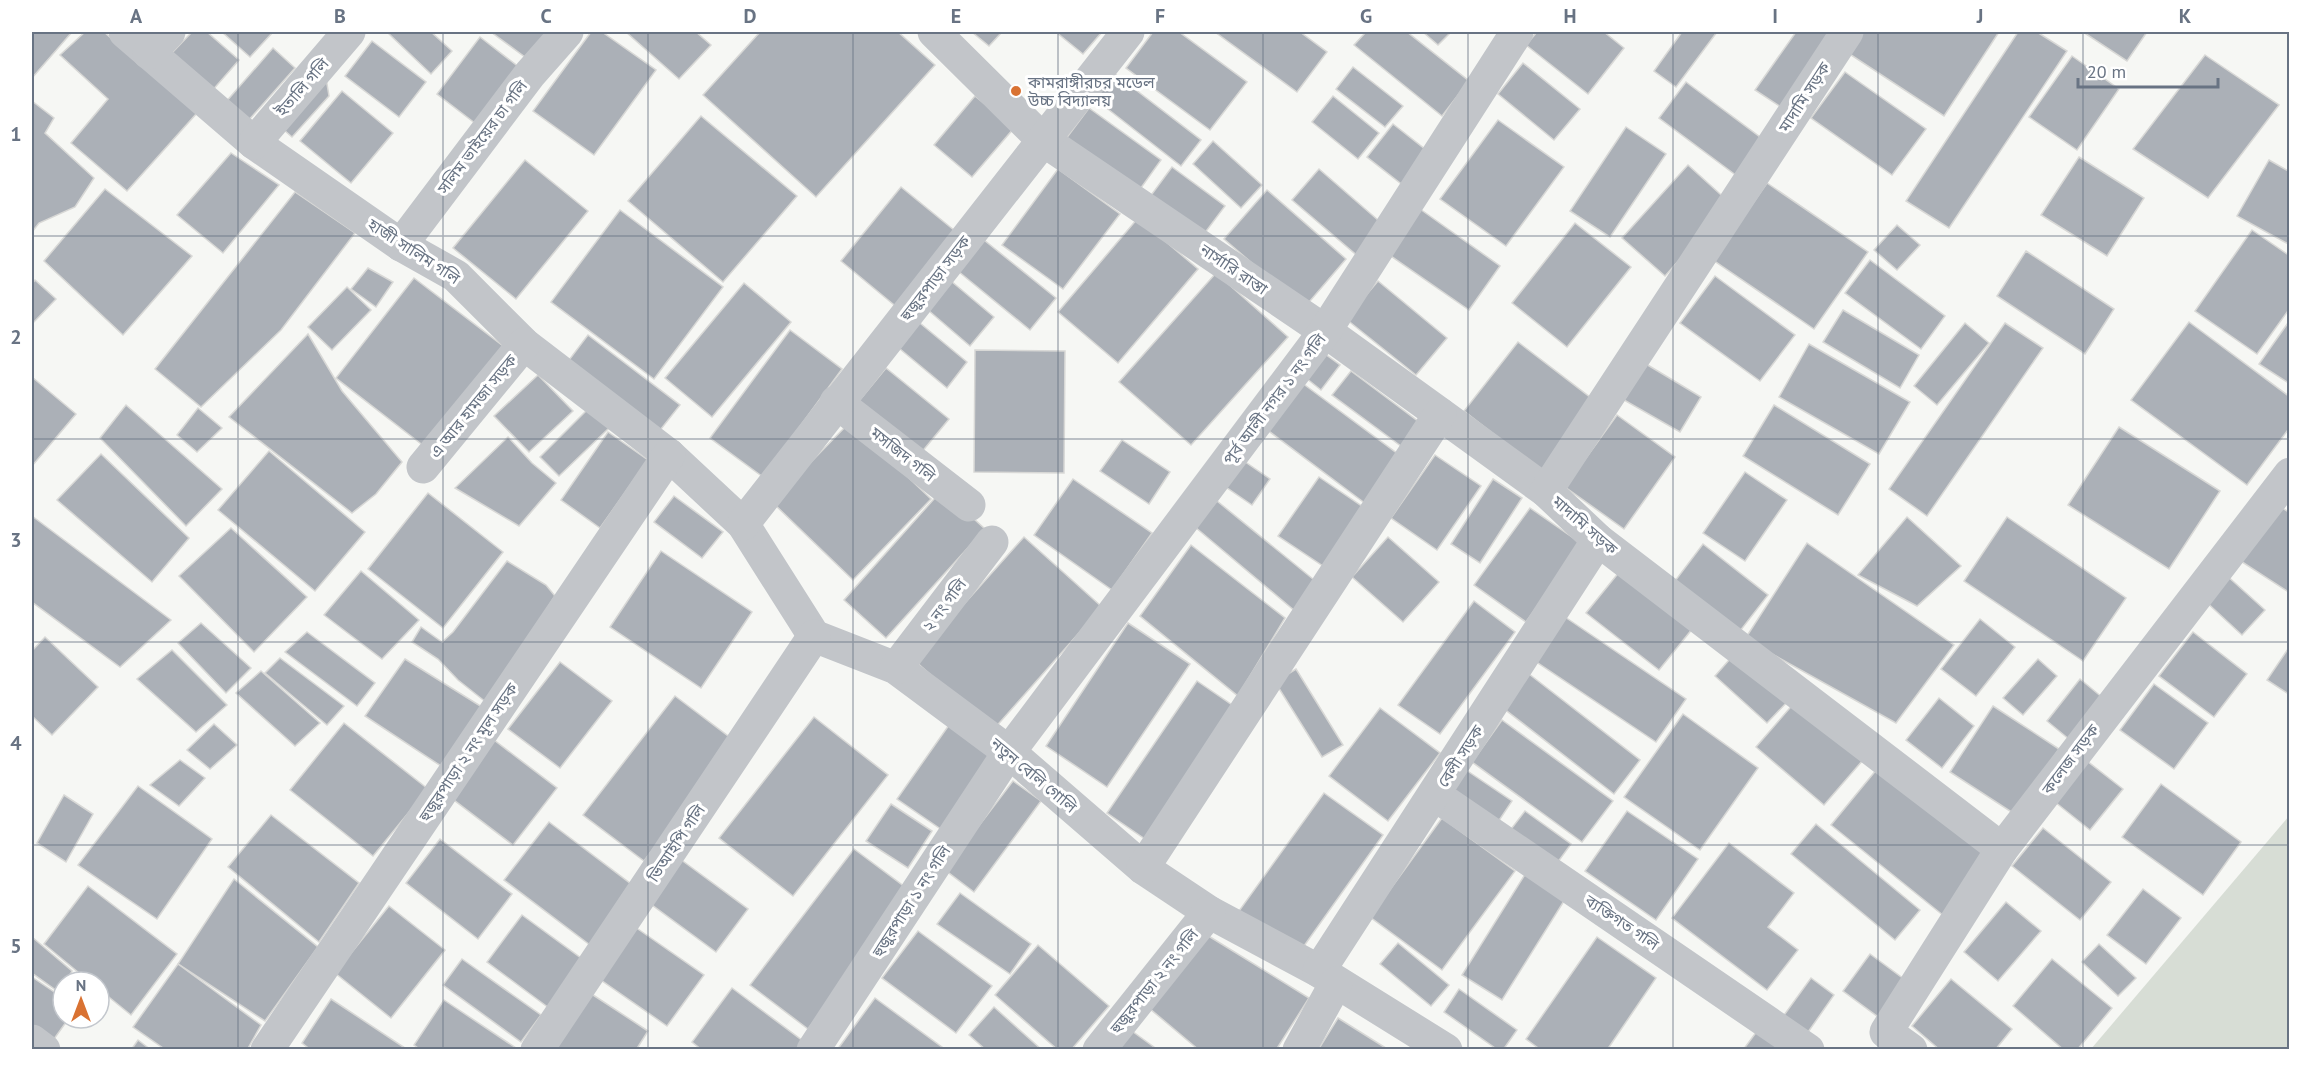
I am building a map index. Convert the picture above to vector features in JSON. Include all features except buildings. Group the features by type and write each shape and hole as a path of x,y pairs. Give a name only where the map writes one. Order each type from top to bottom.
{"street":[{"name":"হাজী সালিম গলি","path":"125,32 159,42 254,143 401,245 456,276 524,344 669,456"},
{"name":"ইতালি গলি","path":"254,143 349,32"},
{"name":"সলিম ভাইয়ের চা গলি","path":"401,245 530,74 567,32"},
{"name":"নার্সারি রাস্তা","path":"934,32 1043,140 1325,331 1546,491"},
{"name":"হুজুরপাড়া সড়ক","path":"743,524 1128,32"},
{"name":"পূর্ব আলী নগর ১ নং গলি","path":"1009,752 1325,331 1517,32"},
{"name":"মাদামি সড়ক","path":"1847,32 1546,491 1598,540 2002,849"},
{"name":"এ আর হামজা সড়ক","path":"423,467 524,344"},
{"name":"মসজিদ গলি","path":"837,402 969,505"},
{"path":"1143,868 1440,414"},
{"path":"669,456 743,524 814,636"},
{"name":"হুজুরপাড়া ২ নং মূল সড়ক","path":"267,1050 669,456"},
{"name":"কলেজ সড়ক","path":"1889,1044 2002,849 2289,474"},
{"name":"বেলী সড়ক","path":"1328,977 1435,795 1598,540"},
{"name":"২ নং গলি","path":"896,668 992,542"},
{"name":"নতুন বেলি গোলি","path":"814,636 896,668 1009,752 1143,868 1209,912 1328,977 1446,1050"},
{"name":"ভিআইপি গলি","path":"537,1050 814,636"},
{"name":"হুজুরপাড়া ১ নং গলি","path":"813,1050 1009,752"},
{"name":"ব্যক্তিগত গলি","path":"1435,795 1808,1050"},
{"name":"হুজুরপাড়া ২ নং গলি","path":"1099,1050 1209,912"},
{"path":"1299,1050 1328,977"},
{"path":"32,1041 44,1050"}],"shaded area":[{"path":"2289,816 2289,1049 2091,1049"}],"place":[{"name":"কামরাঙ্গীরচর মডেল উচ্চ বিদ্যালয়","path":"1016,91"}]}
